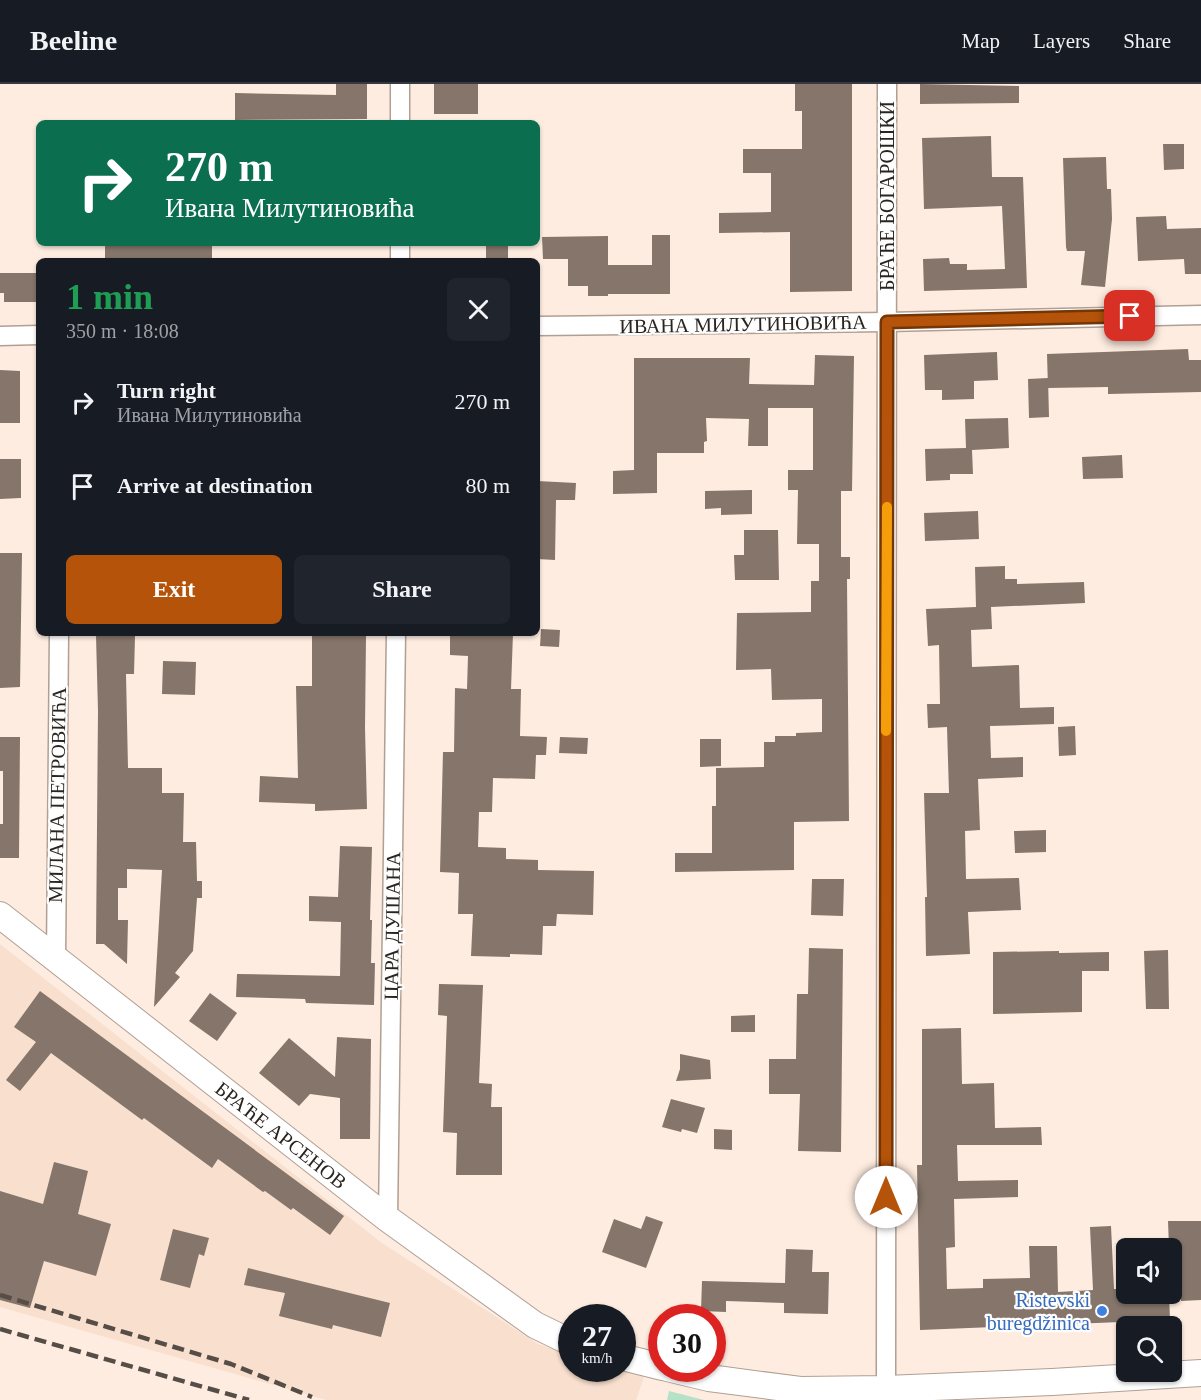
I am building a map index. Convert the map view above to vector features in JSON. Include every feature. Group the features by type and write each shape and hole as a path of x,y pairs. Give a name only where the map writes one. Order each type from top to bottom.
{"main road":[{"name":"БРАЋЕ АРСЕНОВ","path":"0,915 388,1219 535,1325 558,1336"},
{"path":"726,1380 800,1390 886,1389 1201,1373"}],"street":[{"path":"400,84 400,120"},
{"name":"БРАЋЕ БОГАРОШКИ","path":"886,1389 887,84"},
{"name":"ИВАНА МИЛУТИНОВИЋА","path":"540,326 1201,315"},
{"path":"0,336 36,335"},
{"name":"МИЛАНА ПЕТРОВИЋА","path":"56,958 59,636"},
{"name":"ЦАРА ДУШАНА","path":"388,1219 396,636"}],"shaded area":[{"path":"0,944 382,1243 538,1344 558,1351 558,1382 636,1382 636,1375 644,1377 636,1400 326,1400 0,1307"}],"green space":[{"path":"669,1391 704,1400 667,1400"}],"building":[{"path":"336,84 367,84 367,119 235,120 235,93 336,95"},
{"path":"434,84 478,84 478,114 434,114"},
{"path":"795,84 852,84 852,291 790,292 790,232 719,233 719,213 771,212 771,173 743,173 743,149 802,149 802,111 795,111"},
{"path":"920,84 1019,86 1019,103 920,104"},
{"path":"991,136 992,177 1023,177 1027,288 924,291 923,259 949,258 950,264 967,264 967,270 1005,269 1002,206 924,209 922,138"},
{"path":"1163,144 1184,144 1184,169 1164,170"},
{"path":"1106,157 1107,189 1111,189 1112,219 1105,287 1081,285 1085,251 1067,251 1066,247 1063,158"},
{"path":"1166,216 1167,229 1201,228 1201,274 1185,274 1184,259 1138,261 1136,217"},
{"path":"652,235 670,235 670,294 588,296 588,286 568,286 568,259 543,259 542,237 608,236 608,265 652,265"},
{"path":"105,246 212,246 212,258 105,258"},
{"path":"486,246 508,246 508,258 486,258"},
{"path":"0,273 36,273 36,302 4,302 4,293 0,293"},
{"path":"1188,349 1189,360 1201,360 1201,392 1108,394 1108,387 1048,388 1047,354"},
{"path":"997,352 998,380 974,381 974,399 942,400 942,390 925,390 924,355"},
{"path":"815,355 854,356 852,491 841,491 841,557 850,557 850,579 847,579 849,821 794,822 794,870 675,872 675,853 712,853 712,806 716,806 716,768 764,767 764,742 775,742 775,736 822,732 822,699 772,700 771,669 736,670 737,613 811,612 811,581 819,581 819,544 797,544 798,490 788,490 788,470 813,470 813,408 768,408 768,446 748,446 749,419 706,418 707,441 704,442 704,453 657,453 657,493 613,494 613,471 634,470 634,358 750,358 749,384 814,385"},
{"path":"0,370 20,371 20,423 0,423"},
{"path":"1048,378 1049,417 1029,418 1028,379"},
{"path":"1008,418 1009,448 972,450 973,474 950,474 950,480 926,481 925,449 966,448 965,419"},
{"path":"1122,455 1123,478 1083,479 1082,457"},
{"path":"0,459 21,459 21,498 0,499"},
{"path":"540,481 576,483 575,500 556,500 555,560 540,559"},
{"path":"752,490 752,514 721,515 721,508 705,509 705,491"},
{"path":"978,511 979,539 925,541 924,513"},
{"path":"744,530 778,530 779,580 735,580 734,555 744,555"},
{"path":"0,553 22,553 20,687 0,688"},
{"path":"1005,566 1005,579 1017,579 1017,584 1084,582 1085,603 991,607 992,629 971,630 972,667 1019,665 1020,708 1054,707 1054,724 990,726 991,758 1023,757 1023,777 978,779 980,830 965,831 966,879 1019,878 1021,910 968,912 970,954 926,956 924,793 949,793 947,727 928,728 927,704 940,704 939,645 928,646 926,609 976,607 975,567"},
{"path":"541,629 560,630 559,647 540,646"},
{"path":"96,636 135,636 134,674 126,674 128,768 162,768 162,793 184,793 183,842 196,842 197,881 202,881 202,898 197,898 193,951 175,973 180,977 154,1007 162,870 127,869 127,888 118,888 118,920 128,920 127,964 104,944 96,944 98,711"},
{"path":"312,636 366,636 367,809 315,811 315,804 259,802 260,776 298,778 296,686 312,686"},
{"path":"450,636 513,636 511,689 521,689 520,736 547,737 546,755 536,755 535,779 493,778 492,812 479,812 478,847 506,848 506,859 538,860 538,870 594,871 593,915 557,914 556,926 543,926 542,955 471,956 473,914 458,914 459,873 440,872 443,752 454,752 455,688 467,689 468,656 450,655"},
{"path":"163,661 196,662 195,695 162,694"},
{"path":"1075,726 1076,755 1059,756 1058,727"},
{"path":"0,737 20,737 19,858 0,858 0,824 3,824 3,771 0,771"},
{"path":"560,737 588,738 587,754 559,753"},
{"path":"700,739 721,739 721,766 700,767"},
{"path":"1046,830 1046,852 1015,853 1014,831"},
{"path":"340,846 372,847 370,920 372,920 371,963 375,963 374,1005 306,1003 305,999 236,997 237,974 340,976 341,922 309,921 309,896 338,897"},
{"path":"812,879 844,879 843,916 811,915"},
{"path":"809,948 843,949 841,1152 798,1151 800,1094 769,1094 769,1059 796,1059 797,994 808,994"},
{"path":"1168,950 1169,1009 1146,1009 1144,951"},
{"path":"1059,951 1059,953 1109,952 1109,971 1082,971 1082,1012 993,1014 993,952"},
{"path":"439,984 483,985 479,1083 492,1084 491,1107 502,1107 502,1175 456,1175 457,1133 443,1132 447,1016 438,1015"},
{"path":"40,991 344,1216 330,1235 293,1208 291,1210 265,1191 263,1192 218,1159 212,1168 51,1053 20,1091 6,1080 36,1042 14,1027"},
{"path":"210,993 237,1013 217,1041 189,1021"},
{"path":"755,1015 755,1032 731,1032 731,1016"},
{"path":"961,1028 962,1084 994,1083 995,1128 1041,1127 1042,1145 957,1145 958,1181 1018,1180 1018,1197 954,1199 955,1247 946,1248 947,1289 983,1288 983,1279 1030,1278 1029,1246 1057,1246 1058,1292 1093,1290 1090,1227 1111,1226 1116,1304 1169,1304 1170,1316 1116,1316 1116,1322 920,1330 917,1165 922,1165 922,1029"},
{"path":"337,1037 371,1039 370,1139 340,1139 340,1098 310,1094 299,1106 259,1073 289,1038 335,1077"},
{"path":"680,1054 710,1060 711,1079 676,1081 680,1069"},
{"path":"671,1099 705,1108 697,1133 662,1127"},
{"path":"714,1129 732,1130 732,1150 714,1149"},
{"path":"54,1162 88,1171 78,1214 111,1224 96,1276 44,1261 30,1308 0,1300 0,1191 43,1204"},
{"path":"646,1216 663,1222 646,1268 602,1252 614,1219 641,1229"},
{"path":"1168,1221 1201,1221 1201,1300 1182,1301 1182,1238 1169,1238"},
{"path":"173,1229 209,1238 204,1256 199,1254 190,1288 160,1280"},
{"path":"786,1249 813,1250 812,1272 829,1272 828,1314 784,1313 784,1303 726,1301 726,1304 701,1304 702,1281 785,1283"},
{"path":"248,1268 390,1303 381,1337 333,1325 332,1329 279,1316 285,1293 244,1285"}],"railway":[{"path":"0,1295 231,1364 312,1397"},
{"path":"0,1329 249,1400"}],"slow traffic":[{"path":"886,731 887,507"}],"place":[{"name":"Ristevski buregdžinica","path":"1102,1311"}],"route":[{"path":"886,1197 887,322 1130,316"}]}
